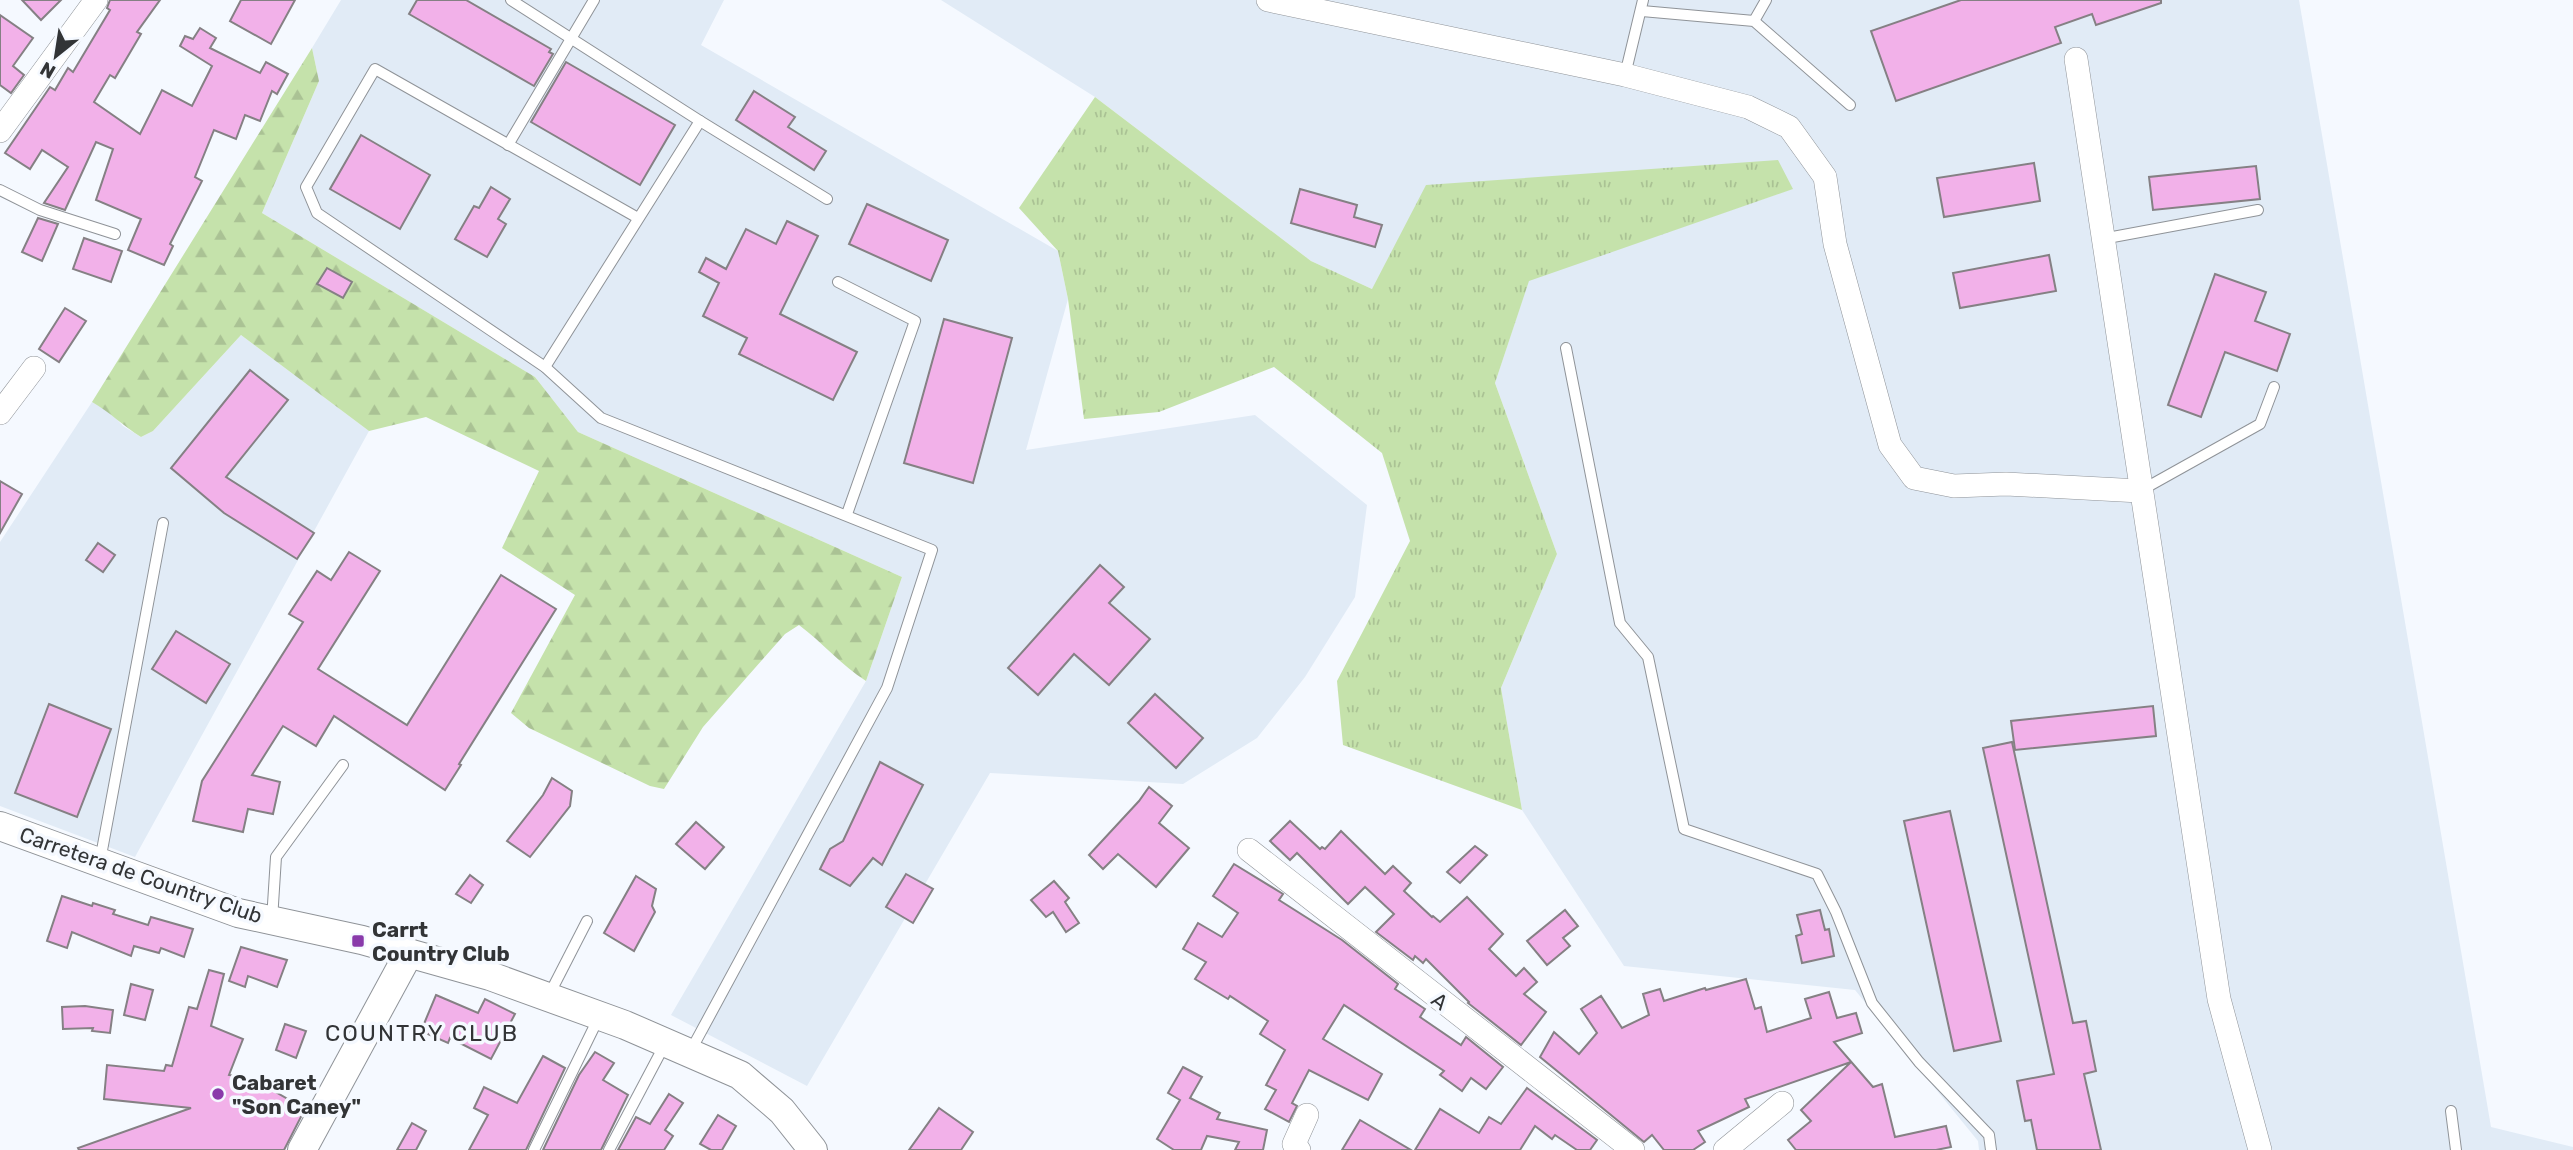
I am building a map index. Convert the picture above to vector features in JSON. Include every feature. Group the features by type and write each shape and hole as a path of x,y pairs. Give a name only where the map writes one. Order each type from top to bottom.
{"street":[{"path":"0,131 96,0"},
{"path":"1268,0 1625,75 1748,107 1789,127 1825,177 1835,244 1890,445 1914,478 1954,486 2006,484 2140,491"},
{"path":"2076,59 2219,999 2260,1150"},
{"path":"0,413 34,368"},
{"name":"Carretera de Country Club","path":"0,826 238,913 362,940 490,976 678,1047 740,1075 782,1111 813,1150"},
{"name":"A","path":"1249,850 1633,1150"},
{"path":"302,1150 409,953"},
{"path":"1725,1150 1782,1103"},
{"path":"1299,1150 1294,1144 1307,1115"}],"lane":[{"path":"512,0 700,121 827,198"},
{"path":"508,145 594,0"},
{"path":"1754,21 1766,0"},
{"path":"1625,75 1643,6 1754,21 1850,105"},
{"path":"609,1150 678,1047 887,688 932,550 601,418 545,367 317,212 306,187 375,69 638,218"},
{"path":"545,367 700,121"},
{"path":"0,190 40,210 114,234"},
{"path":"2102,239 2258,210"},
{"path":"838,282 915,321 847,514"},
{"path":"1566,348 1620,623 1648,657 1684,829 1817,874 1836,912 1872,1003 1919,1062 1989,1135 1991,1150"},
{"path":"2140,491 2260,424 2274,387"},
{"path":"100,861 163,523"},
{"path":"272,920 276,857 343,765"},
{"path":"548,997 587,921"},
{"path":"534,1150 600,1016"},
{"path":"2451,1111 2455,1150"}],"shaded area":[{"path":"341,0 724,0 701,45 1058,251 1068,299 1026,450 1255,415 1367,505 1355,597 1305,677 1257,738 1183,784 990,773 807,1086 671,1015 866,681 902,577 578,432 535,377 262,213 319,81 312,48"},
{"path":"941,0 2299,0 2491,1127 2573,1147 2573,1150 1979,1150 1978,1141 1855,990 1624,966 1522,810 1501,688 1557,554 1495,383 1529,280 1792,189 1372,289 1311,261 1095,97"},
{"path":"241,335 369,431 135,857 0,806 0,542 92,402 109,411 123,426 141,437 153,431"}],"green space":[{"path":"312,48 319,81 262,213 535,377 578,432 902,577 866,681 799,625 785,634 703,727 664,789 650,786 529,728 511,713 575,595 502,548 539,471 426,417 369,431 241,335 153,431 141,437 92,402"},
{"path":"1095,97 1311,261 1372,289 1426,185 1778,160 1793,189 1529,281 1495,383 1557,554 1501,688 1522,810 1343,745 1337,681 1410,541 1382,453 1274,367 1159,412 1084,419 1068,299 1058,251 1019,208"}],"building":[{"path":"22,0 61,0 41,20"},
{"path":"110,0 160,0 137,32 141,34 115,78 110,75 94,102 140,134 162,90 192,106 212,66 180,46 185,36 193,39 200,28 216,38 210,48 260,73 266,62 288,74 277,94 272,91 260,121 245,115 236,139 214,130 195,177 202,181 170,244 173,246 164,265 128,250 141,219 96,200 113,149 96,142 65,210 44,203 68,167 42,150 30,169 5,153 50,87 55,90 68,68 73,72 110,10 107,8"},
{"path":"241,0 295,0 271,44 230,21"},
{"path":"417,0 466,0 551,49 549,52 553,54 534,86 409,14"},
{"path":"1961,0 2161,0 2161,3 2096,25 2092,14 2055,27 2061,43 1896,101 1871,31"},
{"path":"0,15 33,38 13,66 24,75 11,93 0,85"},
{"path":"566,62 675,125 640,185 531,122"},
{"path":"754,91 795,117 788,127 826,151 814,170 736,120"},
{"path":"361,135 430,175 400,229 330,189"},
{"path":"2034,163 2040,201 1944,217 1937,178"},
{"path":"2256,166 2260,199 2153,210 2149,177"},
{"path":"491,187 510,199 498,219 506,224 487,257 455,239 474,206 479,208"},
{"path":"1300,189 1357,205 1354,217 1382,225 1375,247 1291,223"},
{"path":"867,204 948,240 931,281 849,244"},
{"path":"38,218 58,224 42,261 22,252"},
{"path":"787,221 818,236 780,314 857,352 833,400 739,354 747,338 703,316 719,283 699,272 706,258 726,269 746,229 776,244"},
{"path":"84,238 122,251 111,282 73,269"},
{"path":"2049,255 2056,291 1960,308 1953,273"},
{"path":"327,268 352,282 343,298 317,284"},
{"path":"2215,274 2266,292 2255,321 2290,334 2277,371 2225,352 2201,417 2168,405"},
{"path":"65,308 86,321 59,362 39,349"},
{"path":"944,319 1012,338 973,483 904,463"},
{"path":"250,370 288,400 226,477 314,533 297,559 224,513 171,468"},
{"path":"0,481 22,494 0,533"},
{"path":"98,543 115,555 103,572 86,560"},
{"path":"349,552 380,571 318,669 407,725 501,575 556,609 445,790 334,716 316,746 283,726 252,775 280,782 273,814 248,809 243,832 193,821 202,781 303,622 289,614 317,571 331,580"},
{"path":"1100,565 1124,587 1109,603 1150,639 1109,685 1074,654 1038,695 1008,668"},
{"path":"176,631 230,664 206,703 152,669"},
{"path":"1155,694 1203,738 1176,768 1128,723"},
{"path":"49,704 111,729 77,817 15,793"},
{"path":"2153,706 2156,736 2015,750 2011,721"},
{"path":"2012,742 2073,1023 2086,1021 2096,1071 2084,1074 2101,1150 2037,1150 2031,1120 2025,1121 2017,1081 2054,1074 1983,748"},
{"path":"880,762 923,785 882,865 873,858 850,886 820,869 830,849 843,841"},
{"path":"552,778 572,791 570,806 530,857 507,841 543,795"},
{"path":"1149,787 1172,806 1159,823 1189,848 1156,887 1118,854 1103,869 1089,855"},
{"path":"1950,811 2001,1041 1954,1051 1904,821"},
{"path":"1290,821 1320,849 1325,849 1341,831 1385,874 1393,866 1411,883 1404,891 1440,922 1467,897 1503,934 1489,949 1516,976 1524,968 1537,982 1524,994 1546,1012 1521,1045 1468,1003 1426,959 1423,963 1415,956 1413,960 1376,932 1394,914 1365,887 1348,904 1297,853 1290,860 1270,841"},
{"path":"696,822 724,847 705,869 676,844"},
{"path":"1475,846 1487,855 1460,883 1447,872"},
{"path":"1234,864 1283,894 1279,900 1342,940 1398,984 1395,989 1425,1009 1420,1017 1461,1045 1466,1037 1503,1067 1486,1089 1471,1078 1462,1091 1440,1075 1444,1071 1344,1005 1323,1039 1382,1074 1368,1100 1309,1070 1292,1103 1297,1106 1289,1122 1265,1109 1276,1090 1266,1085 1285,1050 1260,1034 1268,1021 1230,996 1228,999 1195,979 1206,962 1183,949 1198,923 1222,937 1238,913 1213,896"},
{"path":"906,874 933,889 913,923 886,907"},
{"path":"470,875 483,885 471,903 456,894"},
{"path":"636,876 656,889 652,906 655,912 634,951 604,933"},
{"path":"1054,881 1069,898 1065,902 1079,923 1066,932 1053,912 1046,917 1031,900"},
{"path":"62,896 115,910 113,914 148,925 151,917 193,929 184,957 161,948 159,953 134,946 131,956 72,932 67,948 47,941"},
{"path":"1565,910 1578,926 1563,938 1570,946 1547,965 1527,941"},
{"path":"1820,910 1825,930 1829,929 1834,956 1802,963 1796,936 1802,934 1797,915"},
{"path":"241,947 287,960 277,987 248,976 245,987 229,981"},
{"name":"Cabaret \"Son Caney\"","path":"209,970 224,974 211,1026 243,1039 229,1075 253,1079 305,1109 284,1150 79,1150 78,1148 191,1108 104,1099 107,1065 164,1071 166,1065 172,1066 189,1007 197,1009"},
{"path":"1746,979 1755,1009 1761,1007 1767,1032 1811,1018 1805,999 1829,992 1837,1018 1856,1013 1862,1033 1834,1042 1873,1087 1882,1084 1895,1137 1946,1126 1951,1147 1936,1150 1796,1150 1788,1140 1811,1121 1801,1110 1851,1062 1745,1099 1749,1107 1698,1131 1705,1142 1693,1150 1664,1150 1652,1135 1644,1142 1540,1057 1554,1032 1579,1054 1597,1033 1581,1009 1601,996 1622,1028 1649,1015 1643,994 1660,989 1664,1001"},
{"path":"131,984 153,990 145,1020 124,1015"},
{"path":"436,995 478,1013 485,999 515,1014 491,1059 450,1038 448,1043 421,1031"},
{"path":"85,1006 113,1010 110,1033 92,1031 93,1028 63,1029 62,1007"},
{"path":"285,1024 306,1031 296,1058 276,1050"},
{"path":"595,1052 614,1063 603,1080 628,1095 601,1150 543,1150 579,1075"},
{"path":"543,1056 565,1068 526,1150 469,1150 488,1115 474,1108 484,1087 517,1103"},
{"path":"1183,1067 1202,1077 1190,1098 1220,1113 1217,1119 1267,1130 1263,1150 1235,1150 1239,1142 1207,1136 1201,1150 1174,1150 1157,1139 1180,1100 1168,1093"},
{"path":"1527,1088 1597,1140 1590,1150 1577,1150 1555,1135 1552,1139 1535,1126 1520,1150 1415,1150 1440,1109 1479,1133 1489,1117 1501,1124"},
{"path":"669,1094 683,1103 665,1130 673,1136 664,1150 618,1150 636,1117 650,1124"},
{"path":"939,1108 973,1132 961,1150 909,1150"},
{"path":"718,1115 736,1126 722,1150 711,1150 700,1144"},
{"path":"1360,1120 1411,1150 1342,1150"},
{"path":"412,1123 426,1131 416,1150 397,1150"}],"place":[{"name":"Carrt Country Club","path":"358,941"},
{"name":"Cabaret \"Son Caney\"","path":"218,1094"}],"district":[{"name":"COUNTRY CLUB","path":"422,1033"}]}
